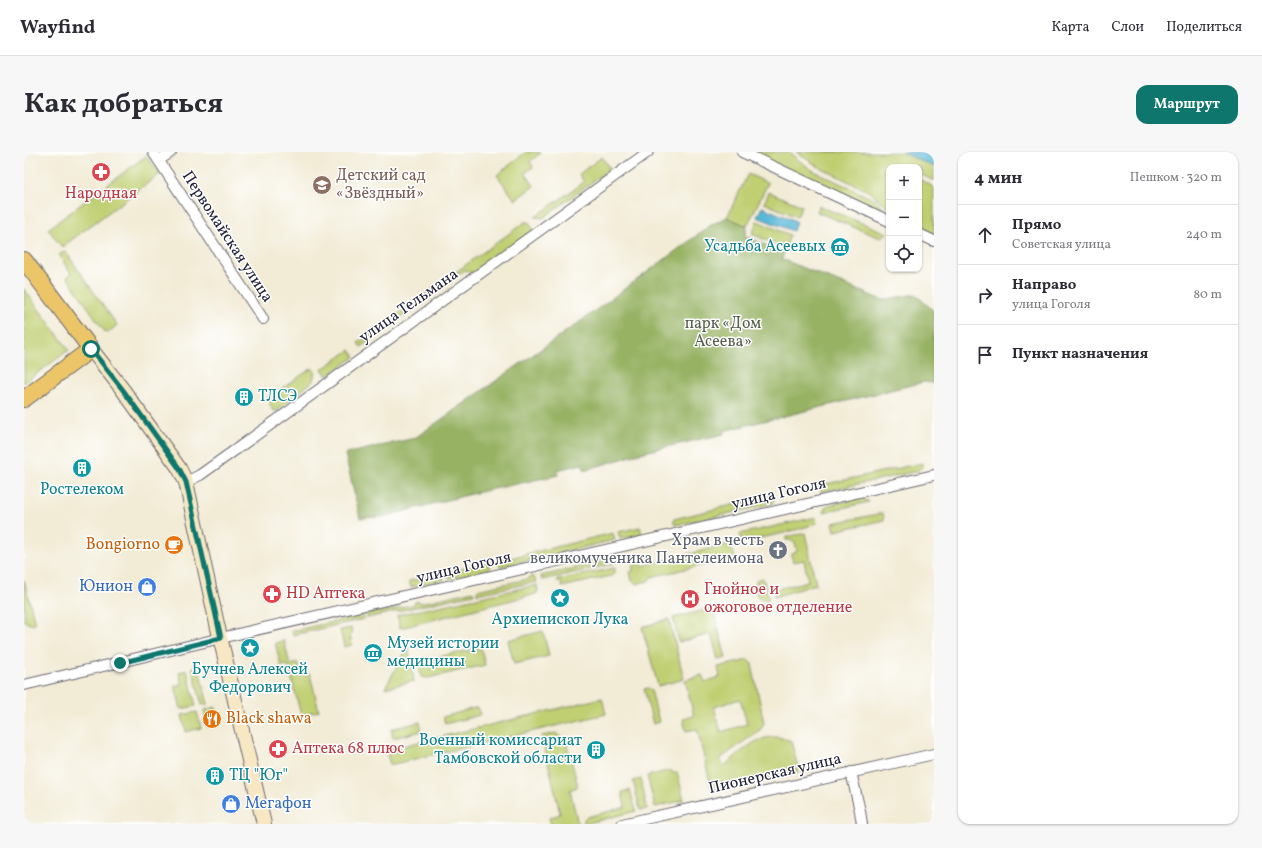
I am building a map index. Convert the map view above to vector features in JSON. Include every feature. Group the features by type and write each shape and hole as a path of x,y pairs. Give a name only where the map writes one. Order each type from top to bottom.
{"main road":[{"path":"24,260 123,390 179,468 186,482 264,824"},
{"path":"24,399 91,349"}],"street":[{"path":"156,156 171,152"},
{"name":"улица Тельмана","path":"186,482 200,475 648,152"},
{"path":"742,152 886,220"},
{"name":"Первомайская улица","path":"156,156 263,319"},
{"path":"922,236 934,242"},
{"name":"улица Гоголя","path":"24,685 221,638 934,475"},
{"name":"Пионерская улица","path":"622,824 934,754"},
{"path":"851,772 862,824"}],"green space":[{"path":"526,152 541,153 530,161 533,167 525,173 534,186 515,200 497,175"},
{"path":"751,152 788,152 812,170 875,200 886,214"},
{"path":"796,152 902,152 934,167 934,181 922,175 922,164 886,164 886,206 868,191 819,167"},
{"path":"146,156 160,174 62,247 48,229"},
{"path":"602,157 610,169 543,218 535,217 584,182 579,174"},
{"path":"748,174 768,183 747,226 727,217"},
{"path":"922,181 934,187 934,234 922,228"},
{"path":"769,192 802,206 797,217 764,203"},
{"path":"819,206 886,234 880,238 817,212"},
{"name":"парк «Дом Асеева»","path":"727,217 747,226 745,236 784,253 782,259 882,300 915,294 934,311 934,383 924,382 723,431 724,434 648,451 585,470 582,464 557,470 558,475 475,493 382,517 360,518 345,454 415,438 581,321 711,225"},
{"path":"757,221 790,235 785,248 752,234"},
{"path":"525,222 529,222 534,231 473,273 465,270 361,347 358,343"},
{"path":"65,251 117,325 108,333 105,332 67,277 71,274 59,255"},
{"path":"24,289 69,350 24,383"},
{"path":"350,350 355,357 327,376 322,369"},
{"path":"312,368 315,371 313,381 277,411 272,410 268,398"},
{"path":"922,463 922,467 918,471 822,492 817,486"},
{"path":"769,496 773,497 774,499 773,503 771,504 676,525 674,523 674,519"},
{"path":"863,498 869,502 824,512 828,505"},
{"path":"883,513 884,520 835,531 833,523"},
{"path":"816,518 817,523 780,534 742,541 740,534"},
{"path":"640,527 642,534 620,539 618,532"},
{"path":"613,533 615,540 500,567 498,561"},
{"path":"805,533 816,584 774,597 774,590 808,581 804,560 793,562 791,555 797,551 795,543 790,540 786,540 786,537"},
{"path":"729,544 735,556 734,558 651,577 648,581 636,584 632,581 630,572 633,571 632,565 641,563 642,566"},
{"path":"609,558 612,560 613,564 542,580 541,576 605,561"},
{"path":"488,563 490,569 449,579 447,572"},
{"path":"615,568 615,573 611,576 562,587 561,582 558,582 557,580"},
{"path":"443,573 444,580 411,587 409,581"},
{"path":"530,576 534,577 536,582 477,594 477,590 528,579"},
{"path":"763,578 769,599 764,600 760,599 756,595 756,580"},
{"path":"24,580 35,623 30,624 24,621"},
{"path":"537,585 538,591 536,594 400,628 397,615"},
{"path":"473,591 474,594 367,618 367,614 413,605 416,601 421,603"},
{"path":"713,608 726,658 718,660 711,634 679,642 673,618"},
{"path":"363,615 364,619 293,635 292,631"},
{"path":"669,619 684,679 658,686 642,627"},
{"path":"351,628 352,634 350,635 352,645 344,647 340,630"},
{"path":"543,631 549,656 514,664 508,640"},
{"path":"284,641 290,665 298,663 301,676 310,674 319,711 301,715 288,665 281,666 275,643"},
{"path":"408,647 414,681 385,688"},
{"path":"481,648 485,665 428,678 421,677 418,661"},
{"path":"748,660 752,664 764,723 761,729 720,759 724,766 755,742 772,737 791,741 799,771 712,790 697,729 686,731 683,719 694,716 685,680 702,675 705,682 720,677 718,667","holes":["740,699 747,724 721,732 714,707"]},
{"path":"198,666 208,704 202,705 192,667"},
{"path":"187,670 196,706 181,709 175,686 182,684 179,672"},
{"path":"649,688 651,690 659,722 653,724 644,689"},
{"path":"602,698 606,714 390,765 386,750"},
{"path":"216,707 219,724 207,727 204,710"},
{"path":"478,707 480,715 445,724 443,717"},
{"path":"197,712 201,728 186,732 182,715"},
{"path":"420,722 422,731 393,738 391,729"},
{"path":"556,733 566,741 577,782 577,787 570,790 578,824 551,824 549,818 560,814 542,736"},
{"path":"671,770 672,773 677,772 684,800 655,807 647,776"},
{"path":"641,779 647,809 640,810 633,781"},
{"path":"630,790 636,811 584,824 584,819 587,817 625,807 622,792"}],"water":[{"path":"902,152 934,152 934,167"},
{"path":"762,207 796,221 793,231 757,217"}],"place":[{"name":"Народная","path":"101,172"},
{"name":"Детский сад «Звёздный»","path":"322,185"},
{"name":"Усадьба Асеевых","path":"840,247"},
{"name":"ТЛСЭ","path":"244,397"},
{"name":"Ростелеком","path":"82,468"},
{"name":"Bongiorno","path":"174,545"},
{"name":"Храм в честь великомученика Пантелеимона","path":"778,550"},
{"name":"Юнион","path":"147,587"},
{"name":"HD Аптека","path":"272,594"},
{"name":"Архиепископ Лука","path":"560,598"},
{"name":"Гнойное и ожоговое отделение","path":"690,599"},
{"name":"Бучнев Алексей Федорович","path":"250,648"},
{"name":"Музей истории медицины","path":"373,653"},
{"name":"Black shawa","path":"212,719"},
{"name":"Аптека 68 плюс","path":"278,749"},
{"name":"Военный комиссариат Тамбовской области","path":"596,750"},
{"name":"ТЦ \"Юг\"","path":"215,776"},
{"name":"Мегафон","path":"231,804"}],"route":[{"path":"91,349 123,390 179,468 186,482 221,638 120,663"}]}
